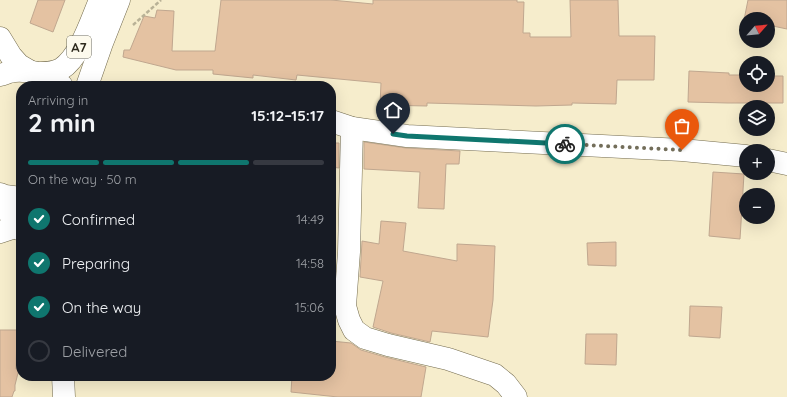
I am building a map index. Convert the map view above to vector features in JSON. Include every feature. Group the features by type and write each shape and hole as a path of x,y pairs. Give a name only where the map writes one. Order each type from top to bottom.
{"main road":[{"name":"A7","path":"35,73 50,73 59,70 67,64 81,44 100,0"},
{"name":"A7","path":"89,81 119,0"},
{"path":"0,38 11,56 19,65 55,81"},
{"path":"0,75 15,71 35,73"},
{"path":"336,123 352,128 407,136 682,150 739,155"},
{"path":"352,128 349,252 345,306 354,330 365,338 448,359 495,375 506,384 516,397"},
{"path":"775,161 787,164"},
{"path":"0,194 16,197"},
{"path":"0,202 7,210 13,229"},
{"path":"48,381 50,397"},
{"path":"63,381 64,397"}],"building":[{"path":"38,0 65,0 53,32 30,23"},
{"path":"221,0 331,0 373,4 373,0 517,0 517,2 524,2 523,33 530,33 530,37 571,37 570,0 618,0 619,36 655,36 654,80 617,80 616,104 572,103 572,105 536,106 427,103 427,106 380,105 381,83 297,75 296,80 253,75 253,78 213,74 213,70 176,70 123,57 124,50 130,50 144,16 155,18 157,10 174,11 172,51 215,51"},
{"path":"748,0 787,0 787,29 775,26 775,12 746,12"},
{"path":"689,71 739,75 739,92 775,92 775,76 783,76 783,103 775,103 775,100 739,100 739,103 688,102"},
{"path":"364,142 406,148 460,151 459,164 446,164 444,209 418,208 420,172 364,169"},
{"path":"336,143 339,143 339,168 336,168"},
{"path":"713,172 739,174 739,180 744,180 743,188 739,188 739,224 741,224 740,239 709,236"},
{"path":"381,221 406,223 403,251 457,261 457,244 495,246 493,300 488,337 432,331 430,342 391,333 373,327 383,281 360,277 362,241 379,244"},
{"path":"616,242 616,266 588,265 587,243"},
{"path":"690,306 722,307 720,338 689,336"},
{"path":"0,330 16,330 15,391 12,397 0,397"},
{"path":"586,334 617,334 616,365 585,364"},
{"path":"336,342 351,343 361,350 426,367 421,397 338,397 291,392 292,381 336,381"}],"way so far":[{"path":"565,144 682,150"}],"route":[{"path":"393,134 565,144"}]}
